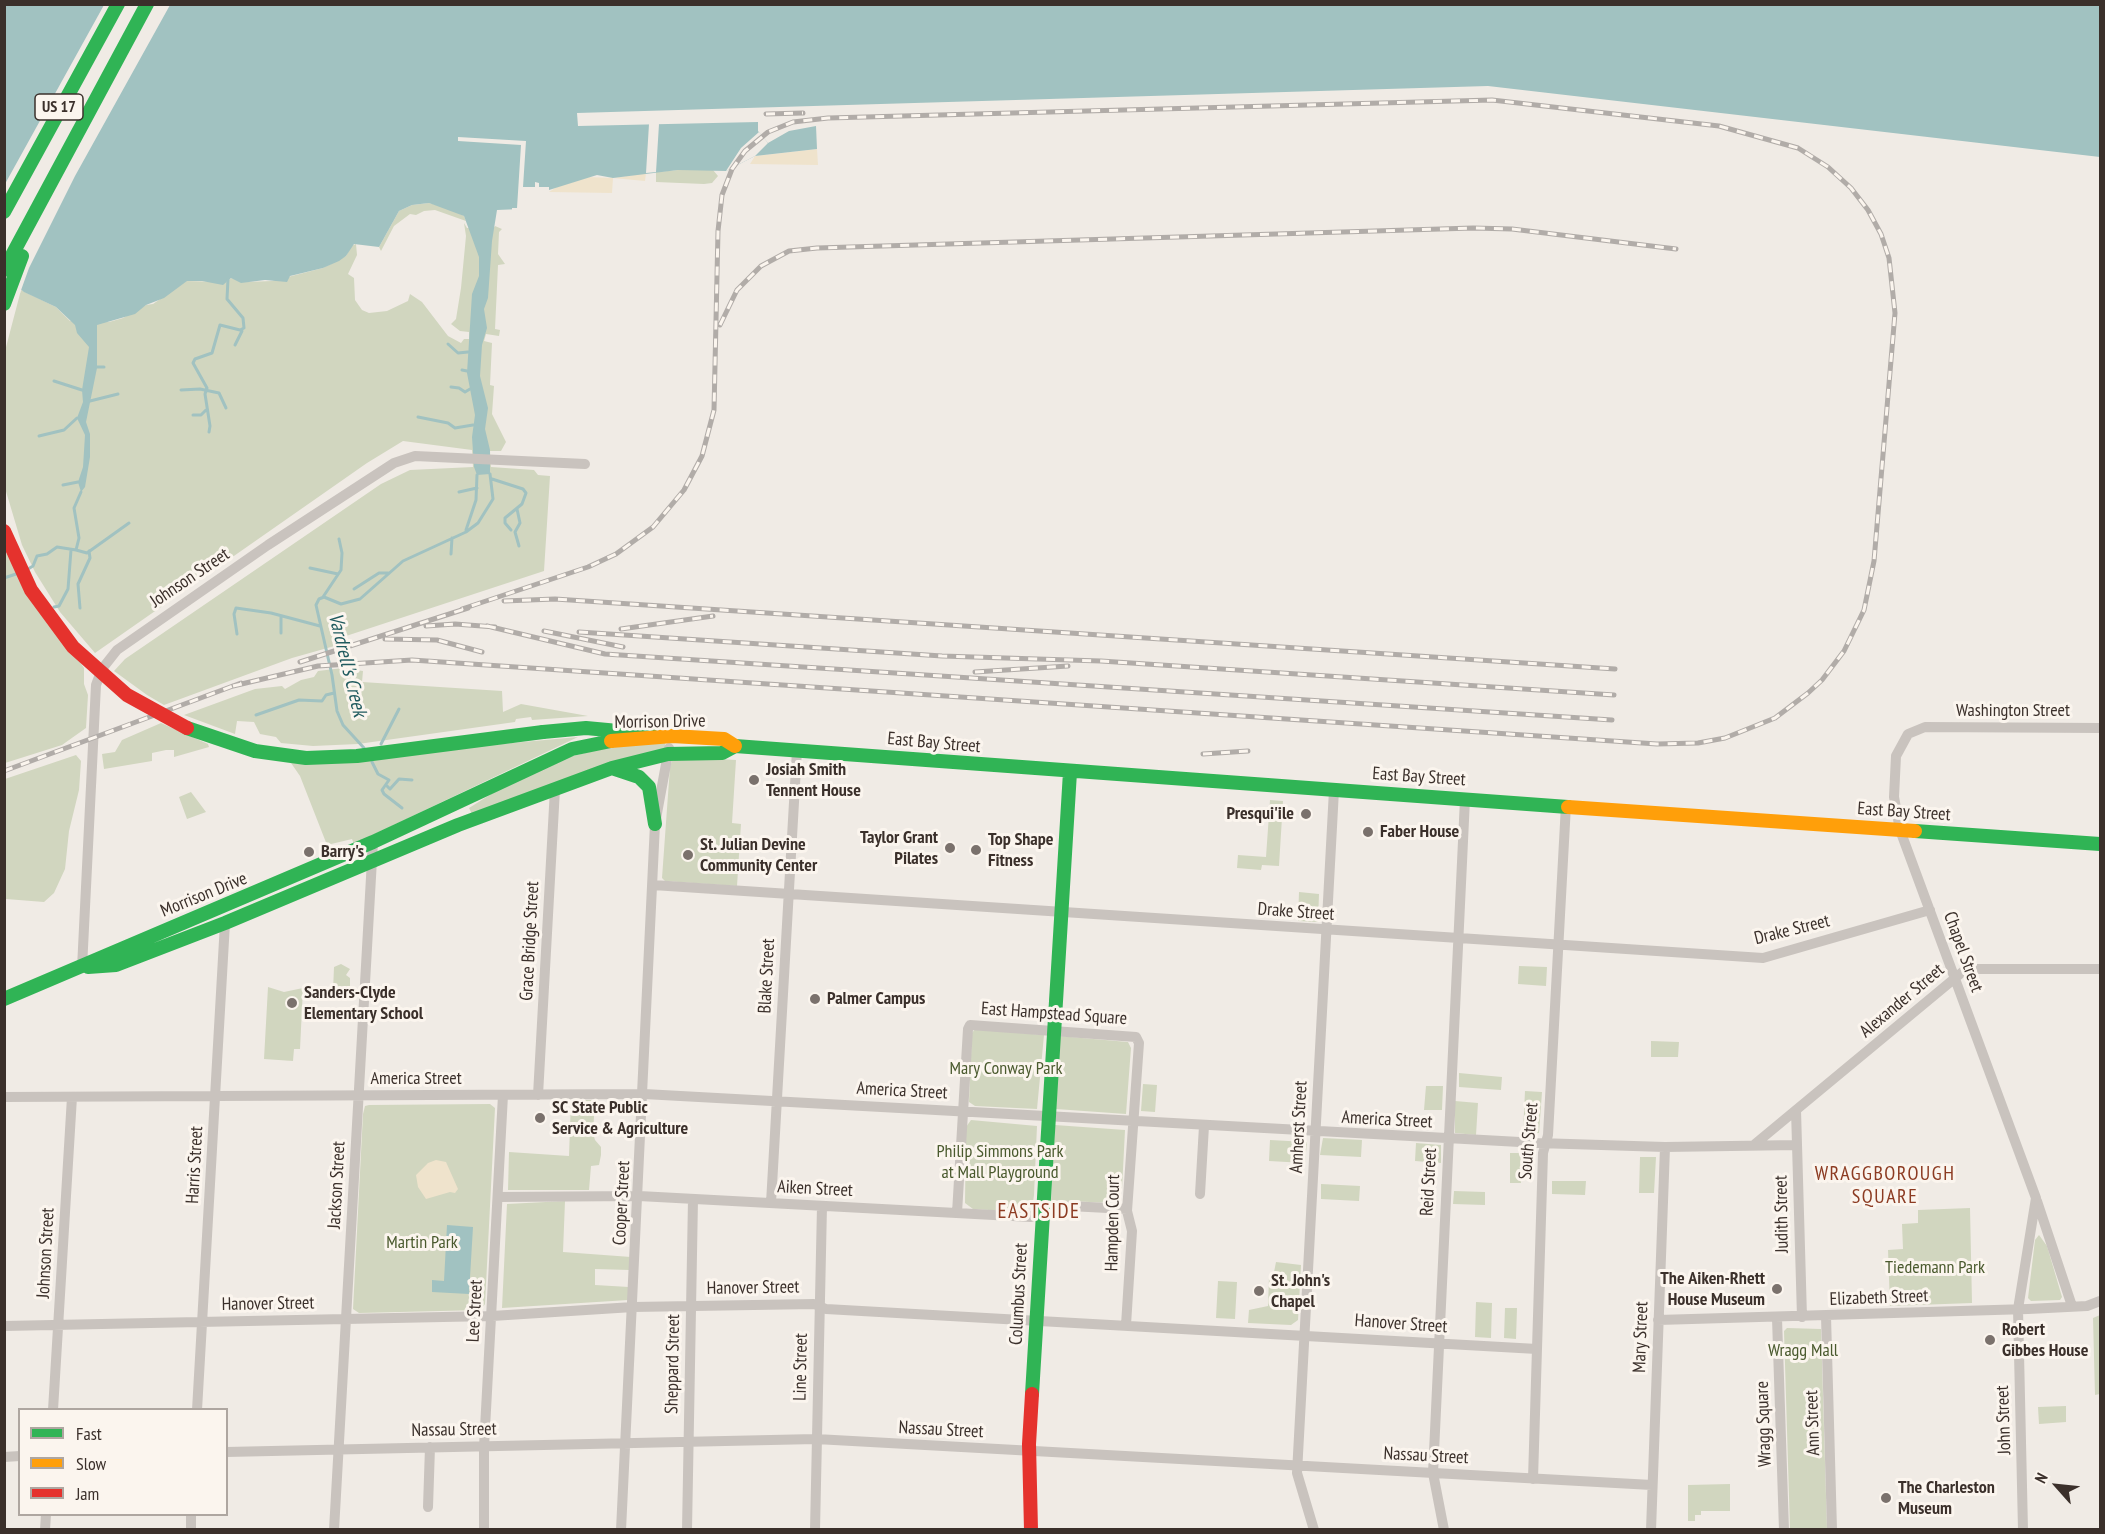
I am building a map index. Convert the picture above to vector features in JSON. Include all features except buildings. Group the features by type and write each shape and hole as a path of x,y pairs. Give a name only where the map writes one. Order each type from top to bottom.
{"main road":[{"name":"US 17","path":"4,212 117,4"},
{"name":"US 17","path":"4,270 147,4"},
{"path":"4,304 45,190"},
{"path":"4,531 31,590 73,647 127,695 152,711 197,733 255,751 306,758 357,756 586,728 627,730 672,736"},
{"name":"Morrison Drive","path":"4,999 82,968 114,950 226,906 373,842 518,772 572,749 602,742 672,736 724,739 735,746 722,753 668,754 612,768 372,860 225,923 116,965 82,968"},
{"name":"East Bay Street","path":"735,746 1070,772 2100,844"},
{"path":"612,768 639,777 649,787 656,824"},
{"name":"Columbus Street","path":"1031,1530 1028,1451 1059,912 1070,772"}],"street":[{"name":"Johnson Street","path":"82,968 96,685 110,657 139,634 379,471 415,456 585,464"},
{"name":"Washington Street","path":"1925,727 2100,728"},
{"name":"Chapel Street","path":"1925,727 1908,734 1896,756 1894,797 1900,830 2036,1198 2072,1306"},
{"name":"Cooper Street","path":"621,1530 656,824 672,736"},
{"name":"Blake Street","path":"771,1203 797,750"},
{"name":"Grace Bridge Street","path":"538,1095 555,789"},
{"name":"Amherst Street","path":"1314,1530 1297,1473 1334,790"},
{"name":"Reid Street","path":"1444,1530 1433,1473 1437,1343 1465,799"},
{"name":"South Street","path":"1533,1479 1545,1144 1566,805"},
{"name":"Jackson Street","path":"334,1530 373,842"},
{"name":"Drake Street","path":"653,885 1763,958 1930,910"},
{"name":"Harris Street","path":"197,1408 225,923"},
{"name":"Alexander Street","path":"1755,1144 1970,968 2100,969"},
{"name":"East Hampstead Square","path":"962,1111 970,1025 1053,1029 1136,1037 1139,1043 1133,1122"},
{"name":"America Street","path":"4,1097 644,1094 1545,1144 1665,1147 1797,1145"},
{"name":"Lee Street","path":"484,1530 484,1447 503,1095"},
{"name":"Johnson Street","path":"53,1408 72,1097"},
{"name":"Judith Street","path":"1796,1110 1802,1317"},
{"path":"957,1213 962,1111"},
{"name":"Hampden Court","path":"1126,1325 1132,1231 1127,1209 1133,1122"},
{"path":"1200,1194 1204,1126"},
{"name":"Mary Street","path":"1650,1530 1665,1147"},
{"name":"Aiken Street","path":"498,1197 639,1196 1031,1217 1050,1205 1127,1209"},
{"name":"Chapel Street","path":"2018,1309 2036,1198"},
{"name":"Sheppard Street","path":"687,1530 693,1199"},
{"name":"Line Street","path":"815,1530 822,1206"},
{"name":"Elizabeth Street","path":"1658,1320 2018,1309 2087,1306 2100,1301"},
{"name":"Hanover Street","path":"4,1326 492,1316 633,1307 814,1304 826,1309 1537,1349"},
{"name":"John Street","path":"2018,1309 2024,1530"},
{"name":"Ann Street","path":"1826,1316 1832,1530"},
{"name":"Wragg Square","path":"1777,1317 1784,1530"},
{"name":"Nassau Street","path":"228,1452 816,1439 1652,1485"},
{"path":"428,1507 430,1447"}],"green space":[{"path":"713,170 718,176 712,183 704,184 656,182 656,172"},
{"path":"429,203 451,209 464,216 466,221 435,210 424,211 416,215 410,214 394,226 381,251 379,247 399,211 412,205"},
{"path":"464,223 467,228 493,229 495,226 502,229 499,232 498,254 505,264 498,265 495,329 500,330 499,336 486,334 484,341 492,343 490,385 494,386 492,414 506,442 501,451 490,451 491,467 534,470 538,475 550,476 544,571 343,637 344,642 338,645 292,658 164,705 147,695 114,671 125,659 381,484 410,470 473,467 472,450 403,441 367,463 95,653 60,612 35,572 22,545 5,488 5,351 21,290 56,307 70,321 109,322 153,304 186,281 227,282 231,278 245,282 272,281 323,268 346,256 351,246 356,244 357,255 348,274 354,278 355,300 362,310 369,313 387,311 408,301 410,294 422,302 448,336 461,343 464,339 469,339 469,332 460,331 451,324 456,319 461,288 466,236"},
{"path":"4,550 84,668 84,684 88,695 86,728 62,745 5,763"},
{"path":"343,668 363,671 362,682 502,691 503,712 521,704 588,716 532,720 531,717 516,719 515,722 358,744 313,746 281,743 276,737 260,734 254,722 237,721 235,734 184,715 255,689 282,686 285,689 301,680 314,677 318,671"},
{"path":"161,723 208,744 209,747 174,757 174,750 166,750 152,753 152,761 104,769 102,754 115,752 122,740"},
{"path":"578,737 354,844 352,839 327,845 300,776 291,763"},
{"path":"665,743 666,748 472,814 469,808 553,761 609,747"},
{"path":"76,755 81,761 79,790 69,831 65,869 54,893 44,902 6,899 5,779"},
{"path":"682,757 736,760 732,823 741,824 737,886 665,881 662,878 670,767 672,761"},
{"path":"191,792 206,812 187,819 179,797"},
{"path":"1270,800 1283,801 1279,866 1262,865 1261,870 1237,868 1238,855 1266,857"},
{"path":"1299,892 1319,894 1318,922 1298,921"},
{"path":"341,964 350,969 346,975 350,978 350,992 333,991 334,967"},
{"path":"1519,966 1547,967 1546,986 1518,984"},
{"path":"268,987 284,992 303,988 300,1049 294,1049 293,1061 264,1059"},
{"name":"Mary Conway Park","path":"975,1029 1044,1035 1037,1109 975,1106 969,1102 972,1033"},
{"path":"1059,1036 1128,1042 1131,1048 1126,1114 1056,1109"},
{"path":"1651,1041 1679,1042 1678,1057 1651,1057"},
{"path":"1459,1073 1502,1077 1501,1090 1459,1087"},
{"path":"1143,1084 1157,1085 1155,1112 1141,1111"},
{"path":"1426,1086 1443,1086 1442,1110 1424,1110"},
{"path":"1525,1091 1542,1092 1539,1133 1523,1133"},
{"path":"571,1100 595,1100 593,1133 601,1147 601,1155 599,1165 591,1166 589,1190 508,1190 509,1152 569,1156"},
{"path":"1455,1101 1478,1103 1476,1135 1455,1133"},
{"name":"Martin Park","path":"490,1104 495,1108 485,1304 481,1310 359,1313 353,1309 363,1114 365,1106"},
{"name":"Philip Simmons Park at Mall Playground","path":"971,1120 1037,1126 1033,1202 1023,1212 973,1209 965,1203 966,1127"},
{"path":"1055,1125 1125,1130 1122,1189 1116,1199 1109,1203 1051,1200"},
{"path":"1323,1138 1362,1140 1361,1157 1320,1155"},
{"path":"1270,1140 1307,1142 1305,1163 1269,1161"},
{"path":"1416,1143 1441,1145 1441,1163 1415,1161"},
{"path":"1510,1153 1522,1153 1521,1183 1510,1183"},
{"path":"1640,1157 1656,1157 1654,1193 1639,1193"},
{"path":"1552,1181 1586,1181 1585,1195 1552,1194"},
{"path":"1321,1184 1360,1186 1359,1201 1321,1199"},
{"path":"1454,1191 1485,1192 1485,1205 1453,1204"},
{"path":"565,1201 563,1252 631,1257 630,1270 595,1269 595,1285 629,1287 628,1300 502,1308 507,1204"},
{"name":"Tiedemann Park","path":"1970,1208 1972,1303 1890,1306 1888,1250 1903,1249 1902,1224 1918,1223 1918,1210"},
{"path":"2039,1235 2047,1246 2062,1297 2060,1300 2031,1301 2028,1298 2035,1240"},
{"path":"1276,1262 1301,1265 1298,1320 1291,1325 1248,1323 1249,1310 1268,1306 1269,1277 1273,1277"},
{"path":"1218,1281 1237,1282 1235,1319 1216,1318"},
{"path":"1476,1302 1492,1303 1491,1338 1475,1337"},
{"path":"1505,1308 1517,1308 1516,1339 1504,1338"},
{"path":"2100,1315 2100,1394 2095,1395 2093,1318"},
{"name":"Wragg Mall","path":"1787,1328 1821,1329 1827,1529 1790,1529 1784,1331"},
{"path":"2066,1406 2066,1422 2039,1424 2038,1407"},
{"path":"1730,1484 1730,1511 1701,1511 1701,1515 1695,1515 1695,1521 1688,1521 1688,1485"}],"sand":[{"path":"817,149 818,165 750,164 755,156"},
{"path":"646,173 645,181 613,178"},
{"path":"587,177 613,178 612,193 549,192 561,184"},
{"path":"436,1160 446,1162 458,1189 455,1193 450,1192 426,1199 418,1187 416,1175 428,1163"}],"water":[{"path":"5,5 2100,5 2100,157 1488,86 577,113 578,126 758,122 758,131 768,143 789,131 816,126 817,149 755,156 726,171 678,170 613,178 597,175 549,190 549,187 539,187 539,183 535,182 535,187 523,187 521,209 497,210 492,241 488,298 484,309 487,328 482,345 480,376 488,408 485,429 490,450 490,474 477,475 474,467 472,437 475,415 467,373 472,294 479,276 479,257 464,216 429,203 412,205 399,211 379,247 354,244 346,256 339,261 323,268 290,276 287,282 265,280 241,283 231,278 223,285 187,281 164,298 146,305 135,314 97,325 97,368 86,422 90,434 90,457 85,487 81,492 78,482 83,467 85,435 77,418 83,402 82,390 89,347 77,333 75,325 56,307 24,292 5,277"},
{"path":"447,1225 473,1227 469,1294 432,1292 432,1280 444,1281"}],"pier":[{"path":"104,5 170,5 75,176 29,268 20,293 4,281 5,184"},
{"path":"649,124 659,124 656,172 646,173"},
{"path":"759,132 768,143 755,156 726,171 741,148"},
{"path":"458,137 526,141 523,187 528,187 523,211 512,211 512,208 517,208 521,145 458,141"}],"waterway":[{"path":"209,432 205,394 207,388 193,363 195,359 212,353 220,325 240,330 244,328 243,318 227,299 228,279"},
{"path":"235,345 242,331"},
{"path":"448,344 458,353 468,352"},
{"path":"97,367 104,367"},
{"path":"462,370 467,371"},
{"path":"54,381 82,390"},
{"path":"451,387 465,392 470,389"},
{"path":"181,390 200,389 219,393 226,408"},
{"path":"90,401 118,394"},
{"path":"193,415 201,415 206,410"},
{"path":"418,417 448,423 455,428 473,425"},
{"path":"39,436 64,430 77,418"},
{"name":"Vardrell's Creek","path":"364,748 343,725 337,711 332,675 316,605 319,599 324,597 341,604 360,599 403,561 466,532 478,523 493,499 490,474"},
{"name":"Vardrell's Creek","path":"466,530 476,500 477,475"},
{"path":"492,479 523,489 526,493 522,504 505,518 505,523 511,530"},
{"path":"63,485 78,482"},
{"path":"459,492 477,488"},
{"path":"28,569 33,566 37,556 47,554 57,547 76,550 79,538 74,508 81,492"},
{"path":"517,509 520,523 515,532 519,546"},
{"path":"76,550 87,553 129,523"},
{"path":"451,554 452,538"},
{"path":"323,597 341,570 342,553 339,539"},
{"path":"54,607 59,606 68,589 71,550"},
{"path":"80,608 78,584 90,558 89,551"},
{"path":"310,568 338,574"},
{"path":"354,589 379,573 388,573"},
{"path":"4,578 16,574"},
{"path":"237,634 234,614 236,608 271,613 320,626"},
{"path":"281,616 281,633"},
{"path":"256,715 299,700 322,701 326,695 334,693"},
{"path":"381,744 399,709"},
{"name":"Vardrell's Creek","path":"372,762 378,774 389,780 382,790 384,794 402,808"},
{"path":"387,786 390,789 399,779 412,780"}],"railway":[{"path":"233,686 318,666 412,660 1657,744 1698,743 1725,738 1775,718 1808,693 1822,680 1844,651 1864,610 1874,561 1895,313 1889,258 1881,234 1868,210 1851,188 1828,167 1798,148 1719,126 1492,100 828,118 793,122 768,132 745,151 732,169 722,195 718,231 714,410 702,456 684,490 653,527 616,554 588,567 462,609"},
{"path":"766,114 803,113"},
{"path":"720,325 737,290 761,266 789,251 817,248 1473,228 1512,229 1676,249"},
{"path":"504,601 555,599 1615,669"},
{"path":"300,662 468,608"},
{"path":"621,629 713,616"},
{"path":"426,626 455,624 495,627"},
{"path":"487,626 605,654 1612,720"},
{"path":"544,631 623,647"},
{"path":"579,632 942,656 1101,661 1614,695"},
{"path":"385,639 437,640 482,652"},
{"path":"975,672 1068,666"},
{"path":"4,771 241,683"},
{"path":"1203,754 1248,751"}],"traffic: fast":[{"path":"4,212 118,4"},
{"path":"4,270 147,4"},
{"path":"4,304 22,256"},
{"path":"187,728 255,751 306,758 357,756 543,732"},
{"path":"543,732 586,728 672,736"},
{"path":"4,999 373,842 572,749 611,741"},
{"path":"735,746 1568,807"},
{"path":"88,967 116,965 225,923 458,825 612,768 668,754 722,753 735,746"},
{"path":"612,768 639,777 649,787 655,824"},
{"path":"1032,1394 1070,772"},
{"path":"1915,831 2100,844"}],"traffic: slow":[{"path":"611,741 672,736 724,739 735,746"},
{"path":"1568,807 1915,831"}],"traffic: jam":[{"path":"4,531 31,590 73,647 127,695 187,728"},
{"path":"1031,1530 1029,1444 1032,1394"}],"place":[{"name":"Josiah Smith Tennent House","path":"754,780"},
{"name":"Presqui'ile","path":"1306,814"},
{"name":"Faber House","path":"1368,832"},
{"name":"Taylor Grant Pilates","path":"950,848"},
{"name":"Top Shape Fitness","path":"976,850"},
{"name":"Barry's","path":"309,852"},
{"name":"St. Julian Devine Community Center","path":"688,855"},
{"name":"Palmer Campus","path":"815,999"},
{"name":"Sanders-Clyde Elementary School","path":"292,1003"},
{"name":"SC State Public Service & Agriculture","path":"540,1118"},
{"name":"The Aiken-Rhett House Museum","path":"1777,1289"},
{"name":"St. John's Chapel","path":"1259,1291"},
{"name":"Robert Gibbes House","path":"1990,1340"},
{"name":"The Charleston Museum","path":"1886,1498"}],"district":[{"name":"WRAGGBOROUGH SQUARE","path":"1885,1186"},
{"name":"EASTSIDE","path":"1039,1212"}]}
